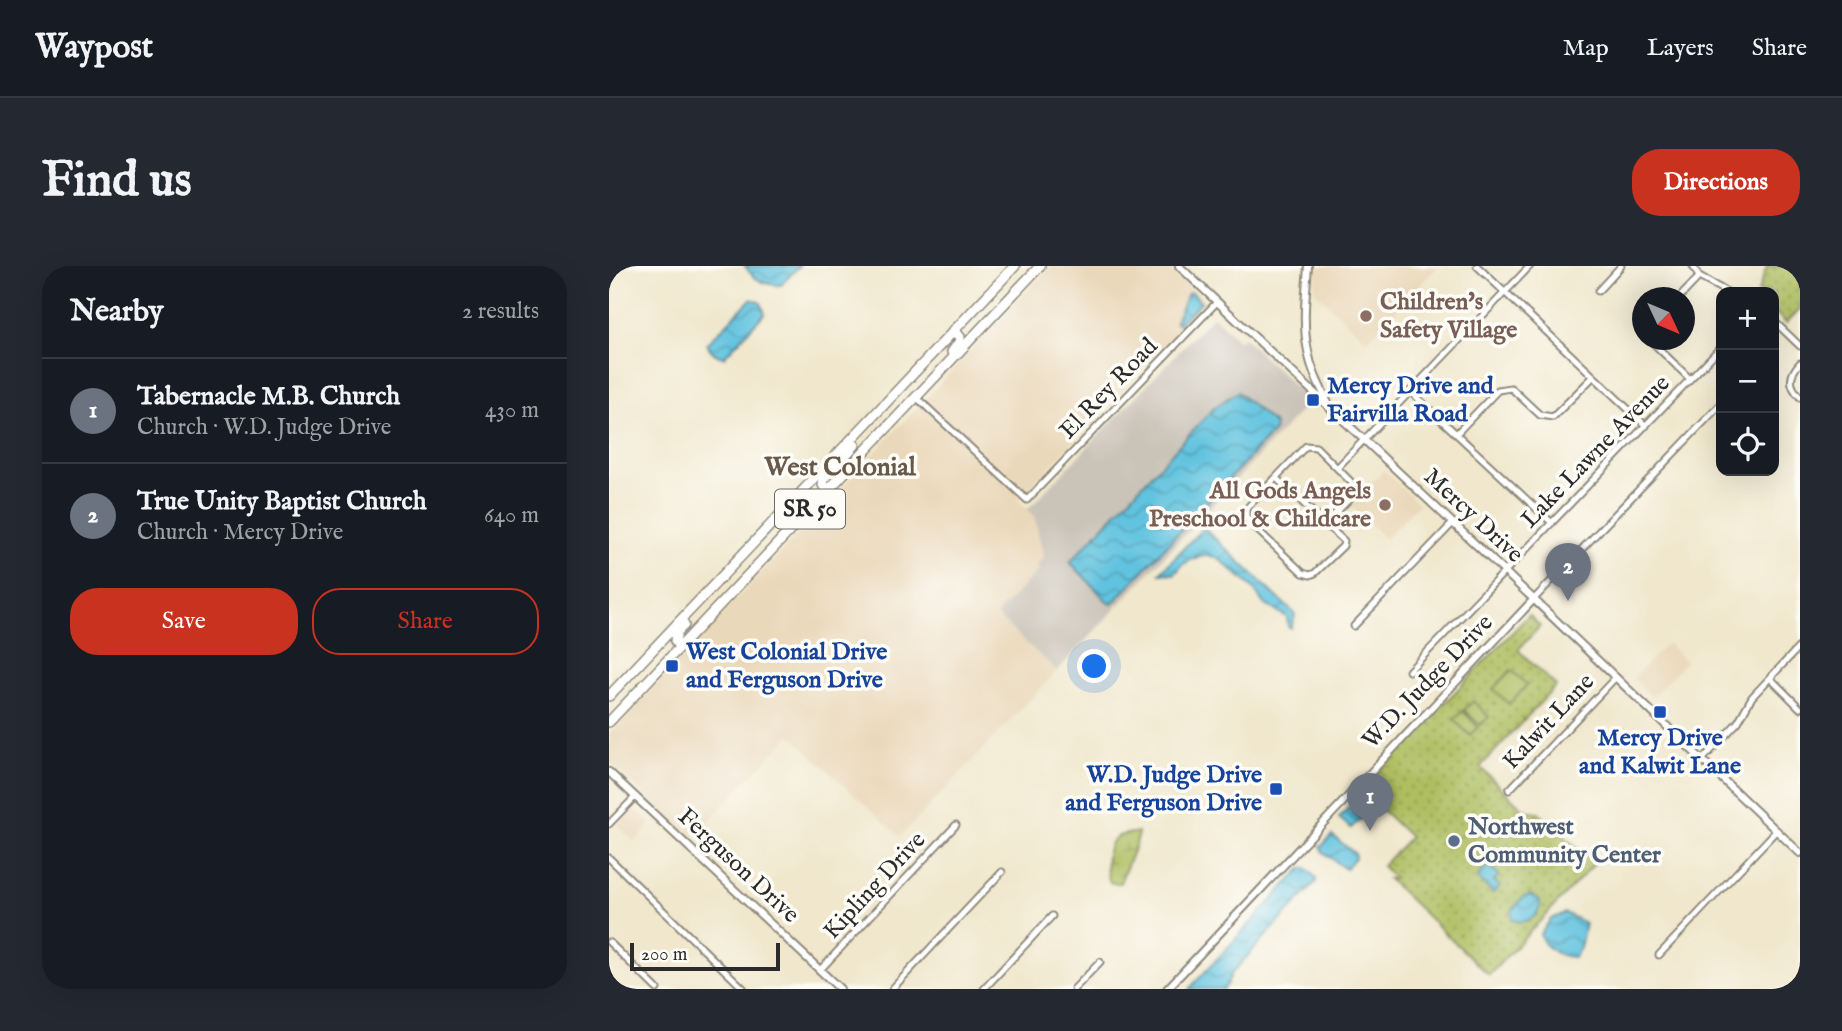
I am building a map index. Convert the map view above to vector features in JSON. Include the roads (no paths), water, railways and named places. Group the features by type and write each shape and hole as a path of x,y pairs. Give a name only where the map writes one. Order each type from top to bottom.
{"highway":[{"name":"SR 50","path":"609,696 1015,266"},
{"name":"SR 50","path":"609,722 1040,266"},
{"path":"926,386 928,377 959,342 960,337 954,330"},
{"path":"828,490 823,485 824,479 856,443 854,436"},
{"path":"734,590 735,582 764,549 765,545 759,537"},
{"path":"679,647 675,641 677,632 704,604 704,596"}],"street":[{"name":"Mercy Drive","path":"1179,266 1506,572 1800,853"},
{"path":"1308,266 1305,317 1307,349 1315,377 1330,408"},
{"path":"1477,266 1646,426"},
{"path":"1337,468 1530,266"},
{"path":"1598,291 1621,266"},
{"path":"1693,266 1699,277 1718,287"},
{"path":"1689,287 1699,277"},
{"name":"El Rey Road","path":"916,397 1027,500 1217,302"},
{"path":"1779,326 1800,346"},
{"path":"1660,350 1690,379"},
{"name":"Lake Lawne Avenue","path":"1409,671 1718,350"},
{"path":"1800,363 1790,381 1800,397"},
{"path":"1308,388 1315,377"},
{"path":"1457,433 1498,390 1511,388 1540,415 1548,418 1558,414 1593,377"},
{"path":"1410,391 1552,523"},
{"name":"W.D. Judge Drive","path":"1167,989 1716,409"},
{"path":"1276,478 1325,524 1344,541 1343,546 1310,575 1294,564 1249,522 1246,516 1247,509 1305,446 1316,447 1355,489 1353,495 1325,524"},
{"path":"1354,626 1452,524"},
{"path":"1702,760 1738,722 1752,697 1800,646"},
{"name":"Kalwit Lane","path":"1509,790 1616,677"},
{"path":"1770,678 1800,708"},
{"name":"Ferguson Drive","path":"609,772 840,989"},
{"path":"609,824 635,796"},
{"name":"Kipling Drive","path":"820,970 955,825"},
{"path":"1658,955 1776,831"},
{"path":"609,858 744,989"},
{"path":"892,989 1002,872"},
{"path":"984,989 1052,916"},
{"path":"609,942 657,989"},
{"path":"1074,989 1100,962"}],"water":[{"path":"745,266 799,266 781,285 760,281"},
{"path":"1192,292 1201,302 1178,324 1175,321 1188,293"},
{"path":"751,299 761,303 765,313 724,357 716,355 707,344"},
{"path":"1237,392 1275,425 1274,431 1112,604 1108,602 1070,562 1214,408"},
{"path":"1202,529 1294,613 1291,628 1288,627 1287,617 1264,604 1252,587 1218,558 1199,556 1183,564 1175,574 1160,573"},
{"path":"1349,807 1361,819 1351,828 1339,818"},
{"path":"1332,835 1354,853 1355,858 1345,869 1323,852 1321,847"},
{"path":"1489,865 1499,875 1494,881 1500,886 1493,893 1477,878"},
{"path":"1306,868 1316,878 1316,882 1232,973 1224,989 1189,989 1301,869"},
{"path":"1530,895 1540,900 1536,915 1528,920 1512,920 1512,911 1523,897"},
{"path":"1565,913 1585,923 1580,948 1574,957 1553,951 1540,934 1551,919"}],"place":[{"name":"Children's Safety Village","path":"1366,316"},
{"name":"Mercy Drive and Fairvilla Road","path":"1313,400"},
{"name":"All Gods Angels Preschool & Childcare","path":"1385,505"},
{"name":"True Unity Baptist Church","path":"1568,601"},
{"name":"West Colonial Drive and Ferguson Drive","path":"672,666"},
{"name":"Mercy Drive and Kalwit Lane","path":"1660,712"},
{"name":"W.D. Judge Drive and Ferguson Drive","path":"1276,789"},
{"name":"Tabernacle M.B. Church","path":"1370,831"},
{"name":"Northwest Community Center","path":"1454,841"}],"district":[{"name":"West Colonial","path":"840,467"}]}
